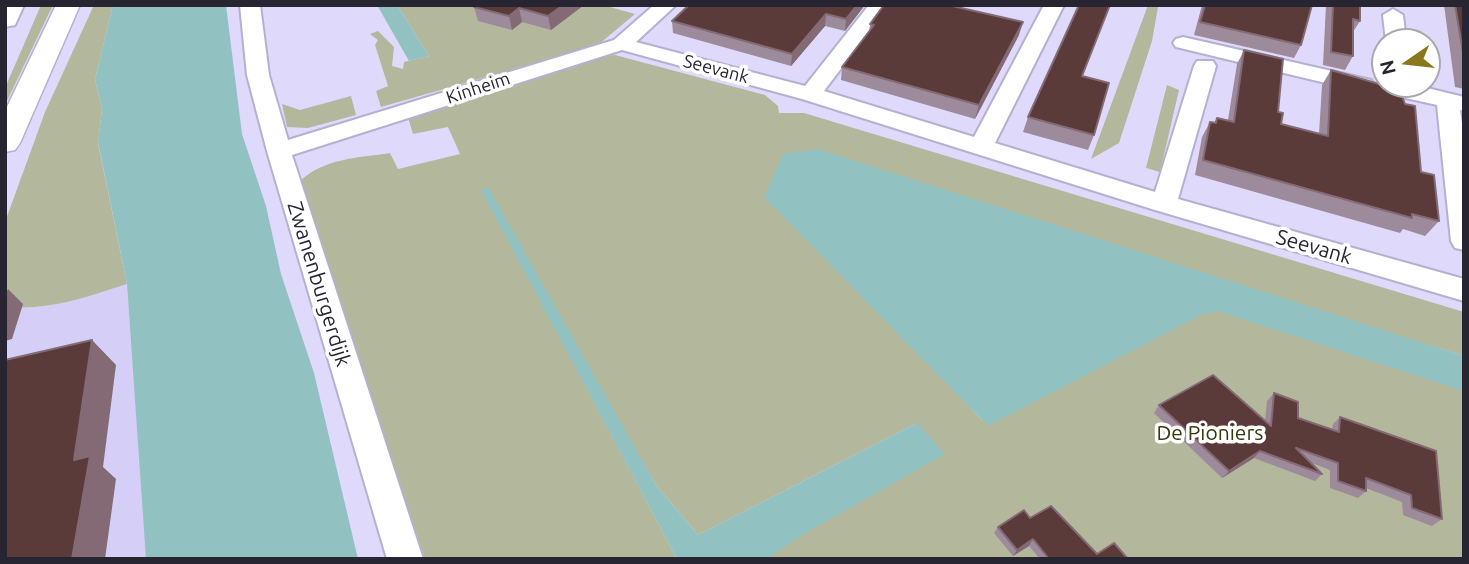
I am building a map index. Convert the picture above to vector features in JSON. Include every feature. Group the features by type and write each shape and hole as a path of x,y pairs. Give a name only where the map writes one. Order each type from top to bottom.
{"highway":[{"path":"5,19 11,5"}],"main road":[{"path":"5,143 68,5"}],"street":[{"name":"Zwanenburgerdijk","path":"250,5 258,75 279,151 405,559"},
{"name":"Kinheim","path":"279,151 621,44 666,5"},
{"path":"810,94 879,5"},
{"path":"981,147 1054,5"},
{"path":"1393,15 1394,28"},
{"path":"1183,43 1371,85"},
{"name":"Seevank","path":"621,44 810,94 1164,204 1464,290"},
{"path":"1164,204 1205,66"},
{"path":"1456,102 1464,241"}],"shaded area":[{"path":"113,5 226,5 242,134 266,206 281,274 314,373 358,559 146,559 127,284 98,142 102,109 95,79"},
{"path":"377,5 397,5 429,56 409,61"},
{"path":"818,149 1464,356 1464,391 1217,311 1201,315 988,426 764,197 783,154"},
{"path":"488,187 656,485 698,535 917,423 945,454 811,530 766,559 677,559 481,190"},
{"path":"126,275 148,559 5,559 5,295"}],"green space":[{"path":"41,5 53,5 5,105 5,88"},
{"path":"94,5 113,5 95,79 102,109 98,143 127,284 53,305 5,307 5,222 45,112"},
{"path":"397,5 603,5 635,14 598,45 381,107 376,91 388,86 375,45 378,40 370,34 378,31 394,47 392,66 403,69 404,62 429,56"},
{"path":"1148,5 1158,7 1152,41 1119,143 1091,159"},
{"name":"De Pioniers","path":"615,55 765,95 778,106 779,113 804,113 1464,312 1464,356 1220,280 945,381 982,420 1198,296 1464,383 1464,559 741,559 917,423 698,535 656,485 482,190 677,559 425,559 299,182 319,168 354,158 390,153 398,169 460,154 448,127 413,134 408,117 598,57"},
{"path":"1167,85 1179,90 1160,172 1146,168"},
{"path":"351,96 356,115 308,128 287,127 282,104 300,110"}],"building":[{"path":"563,5 548,16 519,8 509,16 474,7"},
{"path":"689,5 857,5 846,19 826,14 792,54 672,21"},
{"path":"884,5 948,5 1023,22 979,105 842,67 874,25 870,24"},
{"path":"1079,5 1110,5 1082,76 1109,83 1094,135 1028,117"},
{"path":"1205,5 1312,5 1301,45 1200,22"},
{"path":"1333,5 1360,5 1360,21 1353,19 1353,56 1331,52"},
{"path":"1455,5 1464,5 1464,58"},
{"path":"1244,50 1283,59 1278,112 1283,113 1281,124 1328,136 1331,70 1371,82 1371,98 1403,98 1405,104 1415,106 1421,172 1434,175 1439,221 1412,214 1412,218 1203,160 1210,122 1216,123 1217,118 1234,122"},
{"path":"92,340 74,460 90,456 72,559 5,559 5,360"},
{"path":"1213,375 1271,426 1274,393 1298,402 1298,418 1339,432 1340,417 1436,451 1442,519 1412,508 1411,495 1366,478 1366,491 1338,481 1338,463 1296,448 1322,474 1260,451 1229,471 1159,405"},
{"path":"1051,506 1097,554 1114,543 1128,559 1049,559 1033,539 1017,550 998,527 1024,510 1030,518"}]}
